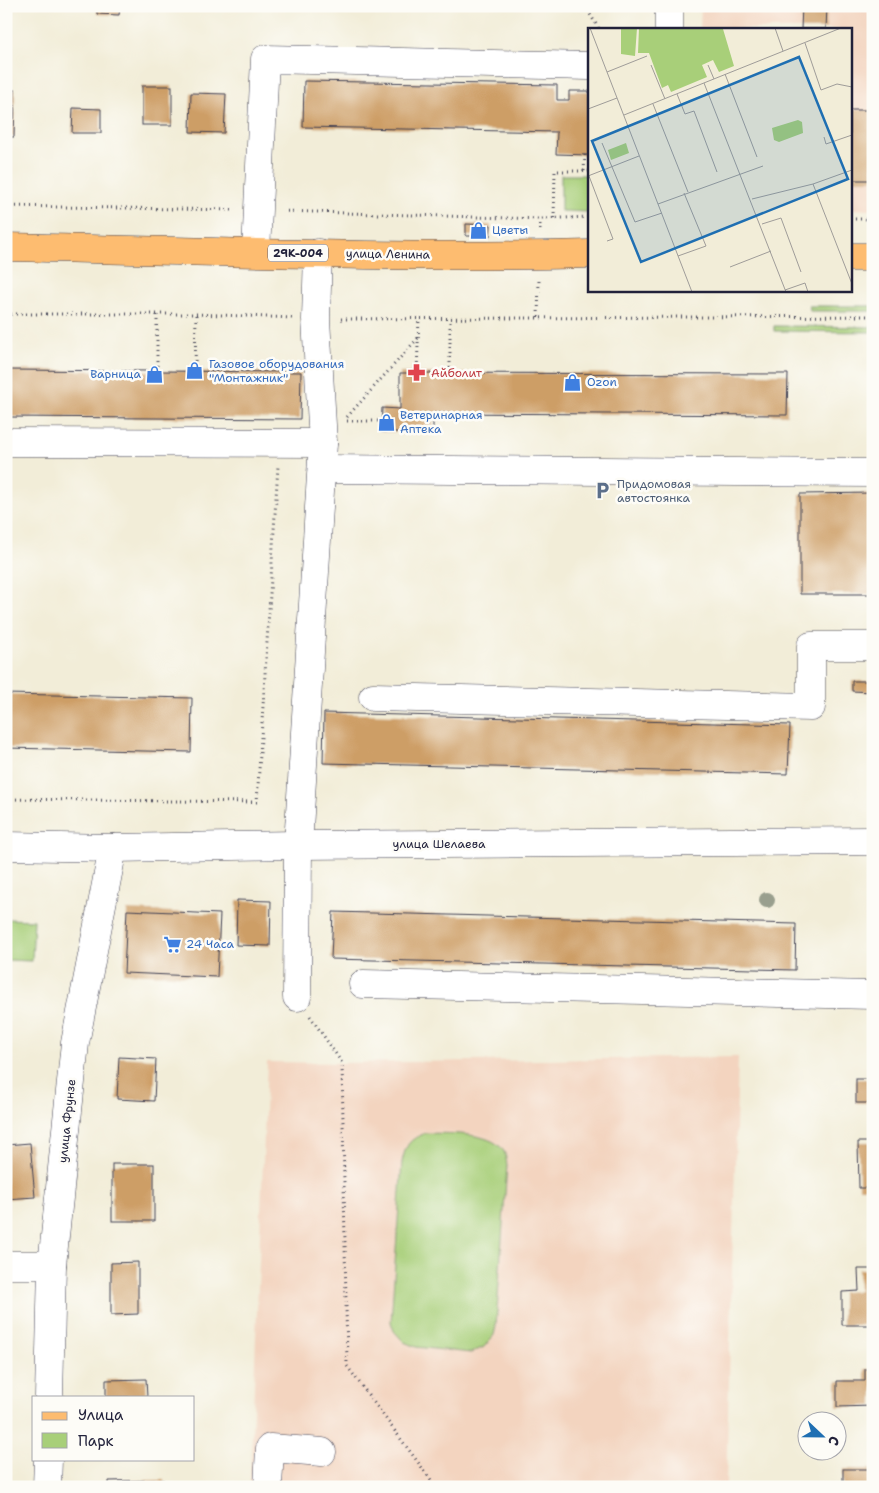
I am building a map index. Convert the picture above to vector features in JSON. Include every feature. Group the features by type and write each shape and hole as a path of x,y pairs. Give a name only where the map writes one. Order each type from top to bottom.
{"main road":[{"name":"улица Ленина","path":"6,247 540,256 588,254"},
{"path":"852,257 873,257"}],"street":[{"path":"669,6 669,28"},
{"path":"256,252 265,60 588,66"},
{"path":"297,997 298,845 322,456 316,319 318,253"},
{"path":"6,442 280,443 322,456 873,472"},
{"path":"373,697 811,707 811,646 873,646"},
{"name":"улица Шелаева","path":"6,846 113,848 873,841"},
{"name":"улица Фрунзе","path":"49,1396 52,1265 75,1043 113,848"},
{"path":"363,984 873,996"},
{"path":"6,1265 52,1265"},
{"path":"268,1487 270,1448 322,1452"},
{"path":"47,1487 48,1460"}],"path":[{"path":"585,6 598,28"},
{"path":"554,218 554,171 587,171 585,155"},
{"path":"6,206 554,218 588,217"},
{"path":"852,218 873,219"},
{"path":"6,314 196,314 316,319 873,316"},
{"path":"157,314 157,371"},
{"path":"195,371 196,314"},
{"path":"417,373 419,318"},
{"path":"450,318 450,373"},
{"path":"382,420 343,421 418,338"},
{"path":"6,799 256,802 280,443"},
{"path":"297,997 342,1063 347,1366 434,1485 480,1487"}],"shaded area":[{"path":"701,6 873,6 873,210 852,209 852,28 700,28"},
{"path":"738,1057 726,1487 250,1487 267,1062 342,1063"}],"green space":[{"path":"561,175 588,175 588,212 561,211"},
{"path":"809,306 873,306 873,311 810,311"},
{"path":"774,326 873,327 873,332 774,331"},
{"path":"6,919 34,920 32,961 6,960"},
{"path":"425,1133 467,1135 488,1139 503,1150 506,1157 496,1326 494,1335 484,1347 471,1353 416,1347 404,1342 394,1331 391,1322 402,1162 409,1143"}],"building":[{"path":"97,6 120,6 119,15 97,14"},
{"path":"802,6 827,6 826,28 801,28"},
{"path":"304,81 557,85 557,100 569,100 569,91 588,91 588,155 556,154 557,132 303,127"},
{"path":"142,86 172,86 172,125 142,125"},
{"path":"6,90 15,90 14,137 6,137"},
{"path":"191,93 226,94 224,133 190,132"},
{"path":"73,108 101,109 101,133 72,133"},
{"path":"852,110 873,110 873,180 852,180"},
{"path":"466,224 491,225 490,236 466,236"},
{"path":"6,370 301,372 300,419 6,417"},
{"path":"400,373 788,374 787,415 433,413 433,432 381,432 382,408 400,409"},
{"path":"873,493 873,594 800,594 800,494"},
{"path":"852,681 873,681 873,692 852,691"},
{"path":"6,694 192,698 191,752 6,748"},
{"path":"324,713 790,725 788,774 323,763"},
{"path":"237,900 271,901 270,946 236,945"},
{"name":"24 Часа","path":"127,910 220,914 217,977 124,973"},
{"path":"333,912 796,924 795,970 331,959"},
{"path":"119,1057 156,1059 154,1101 117,1099"},
{"path":"856,1079 873,1079 873,1103 856,1103"},
{"path":"858,1142 873,1142 873,1188 859,1188"},
{"path":"30,1143 35,1197 6,1199 6,1145"},
{"path":"112,1164 154,1164 154,1221 112,1221"},
{"path":"138,1262 138,1314 111,1315 111,1263"},
{"path":"858,1269 873,1269 873,1325 842,1325 842,1292 859,1291"},
{"path":"865,1369 873,1369 873,1406 837,1407 837,1381 865,1381"},
{"path":"146,1379 147,1396 106,1396 106,1380"},
{"path":"843,1469 873,1469 873,1487 843,1487"},
{"path":"164,1480 164,1487 109,1487 109,1481"}],"place":[{"name":"Цветы","path":"478,230"},
{"name":"Газовое оборудования \"Монтажник\"","path":"195,371"},
{"name":"Айболит","path":"417,373"},
{"name":"Варница","path":"155,374"},
{"name":"Ozon","path":"573,382"},
{"name":"Ветеринарная Аптека","path":"386,422"},
{"name":"Придомовая автостоянка","path":"603,491"},
{"name":"24 Часа","path":"172,944"}]}
